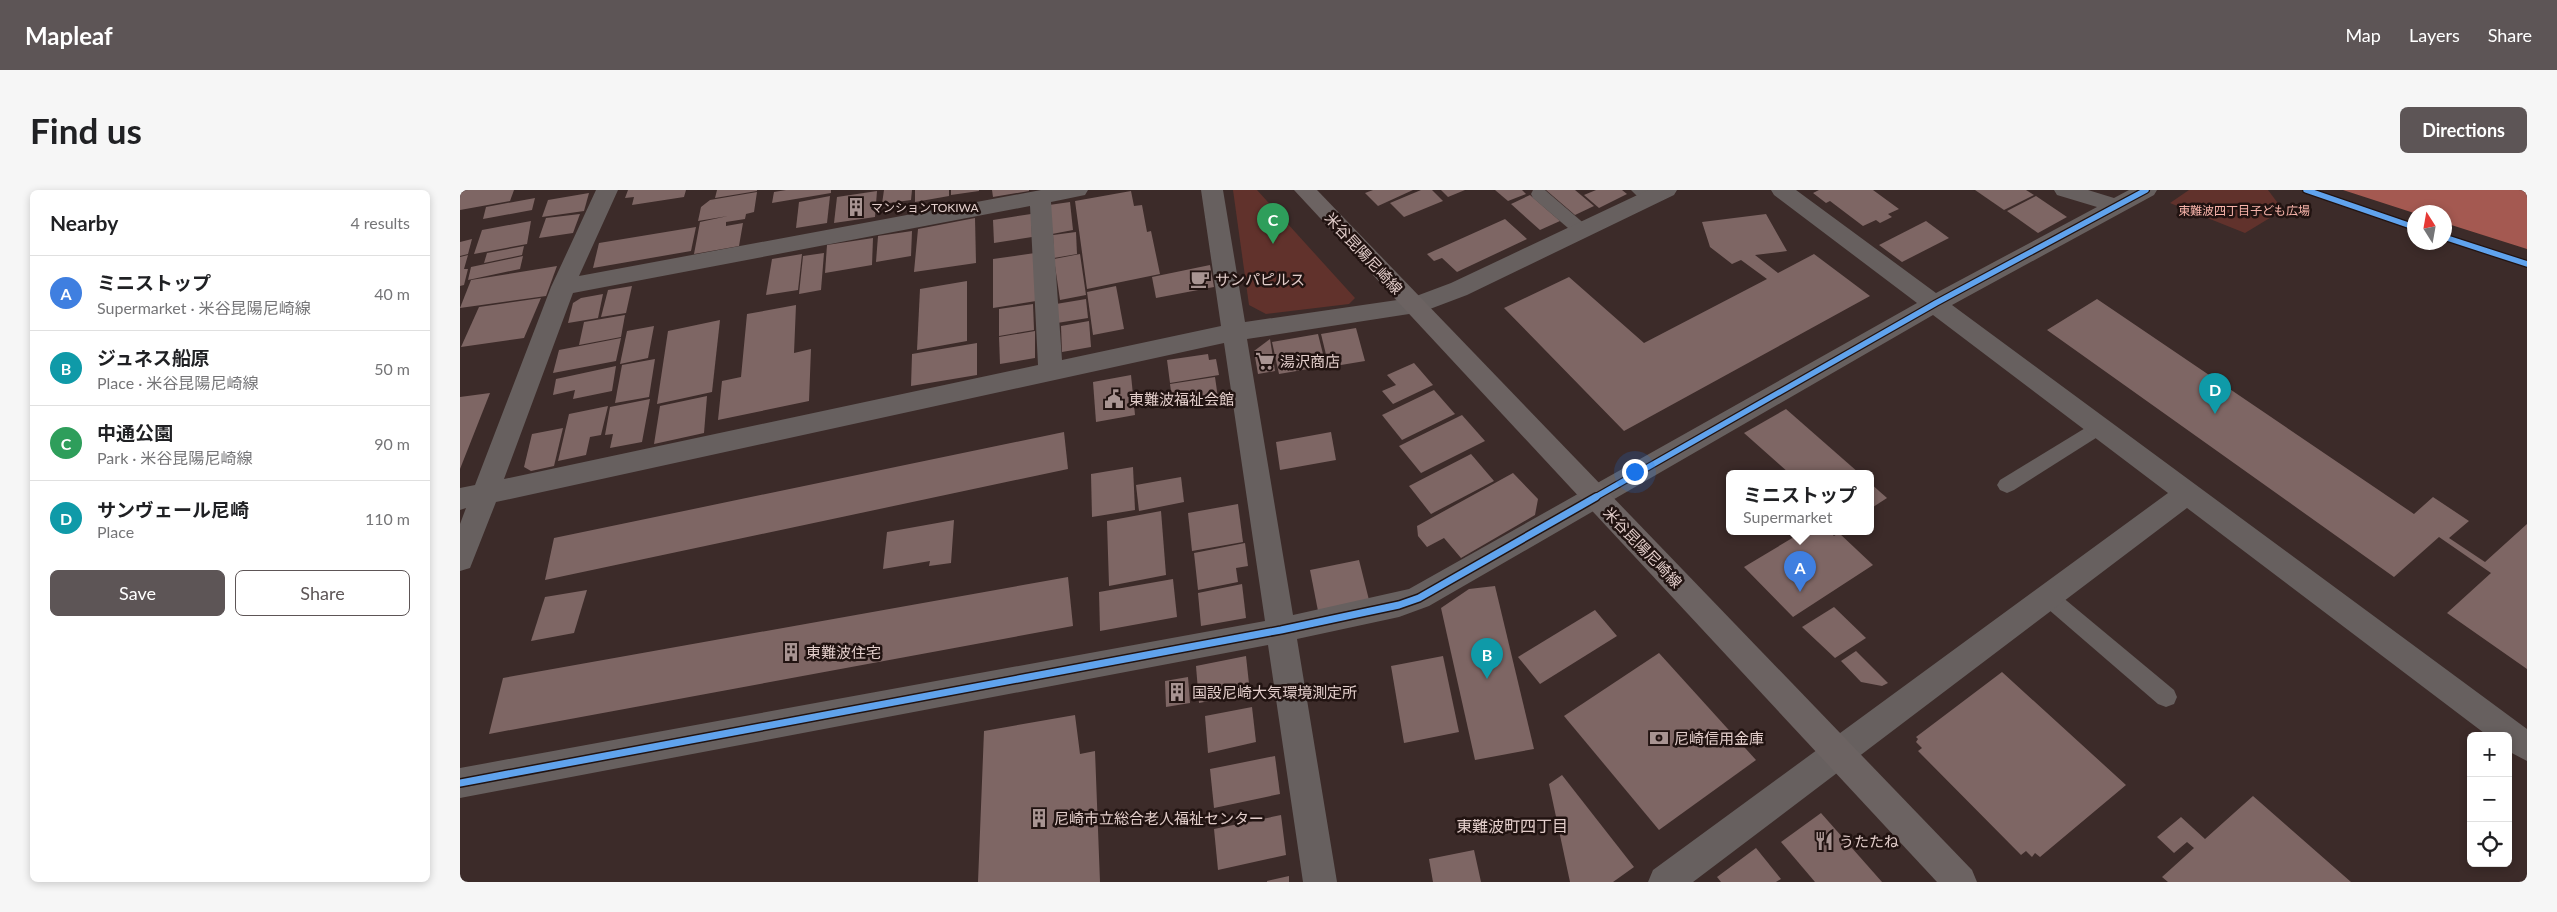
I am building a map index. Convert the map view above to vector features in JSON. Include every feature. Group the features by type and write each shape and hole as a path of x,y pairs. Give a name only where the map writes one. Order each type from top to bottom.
{"main road":[{"name":"米谷昆陽尼崎線","path":"1305,190 1960,882"}],"street":[{"path":"460,560 563,287 607,190"},
{"path":"563,287 1077,190"},
{"path":"1212,190 1320,882"},
{"path":"1782,190 1936,303 2527,747"},
{"path":"2065,190 2114,206"},
{"path":"460,783 1281,630 1399,605 1419,598 1936,303 2146,190"},
{"path":"460,499 1235,332 1414,306 1458,289 1581,230 1651,193"},
{"path":"1040,197 1051,372"},
{"path":"1665,882 1840,754 2188,493"}],"lane":[{"path":"1539,194 1581,230"},
{"path":"2007,485 2100,426"},
{"path":"2048,597 2166,697"}],"green space":[{"path":"1233,190 1257,190 1355,298 1349,304 1266,314 1249,305"},
{"name":"東難波四丁目子ども広場","path":"2189,190 2268,190 2283,210 2245,233 2170,203"}],"shaded area":[{"path":"2343,190 2527,190 2527,249 2452,225 2452,205 2407,205 2407,211"}],"building":[{"path":"460,190 514,190 510,201 460,210"},
{"path":"628,190 686,190 684,197 632,205 634,197 625,198"},
{"path":"717,190 757,190 757,191 715,198"},
{"path":"786,190 831,190 831,193 772,203 774,192"},
{"path":"884,190 912,190 911,200 882,204"},
{"path":"915,190 949,190 949,196 915,202"},
{"path":"951,190 979,190 979,191 951,195"},
{"path":"992,190 1029,190 1029,191 993,197"},
{"path":"1373,190 1413,190 1378,206 1365,193"},
{"path":"1421,190 1432,190 1443,201 1404,217 1390,203"},
{"path":"1441,190 1465,190 1448,197"},
{"path":"1495,190 1522,190 1526,194 1508,201"},
{"path":"1546,190 1575,190 1594,206 1575,215"},
{"path":"1596,190 1622,190 1627,194 1599,208 1584,195"},
{"path":"1819,190 1873,190 1899,209 1888,214 1892,217 1880,223 1876,220 1863,226 1830,201 1826,203 1813,193"},
{"path":"1975,190 2026,190 2034,195 2004,210"},
{"name":"マンションTOKIWA","path":"877,191 875,217 834,223 837,197"},
{"path":"1131,191 1134,206 1142,205 1147,232 1151,231 1160,274 1087,289 1075,201"},
{"path":"757,192 754,212 746,214 745,219 726,222 726,226 743,223 739,246 694,254 700,222 728,216 698,221 701,207 710,200"},
{"path":"589,193 584,211 542,217 548,200"},
{"path":"1530,195 1560,221 1540,230 1511,204"},
{"path":"830,196 827,223 796,228 799,202"},
{"path":"2036,196 2067,217 2038,233 2007,211"},
{"path":"535,198 532,210 483,219 486,207"},
{"path":"1070,202 1073,230 1052,234 1049,205"},
{"path":"580,214 573,233 539,238 546,218"},
{"path":"1031,214 1032,237 994,243 993,220"},
{"path":"1766,214 1787,251 1755,255 1778,273 1814,254 1870,296 1624,431 1504,308 1569,277 1644,343 1767,279 1741,260 1732,264 1710,247 1702,222"},
{"path":"975,218 976,263 914,272 918,229"},
{"path":"1505,219 1527,239 1457,272 1442,258 1434,261 1427,254"},
{"path":"531,221 527,244 474,254 482,230"},
{"path":"1926,221 1949,238 1902,262 1879,245"},
{"path":"696,227 691,251 593,268 599,243"},
{"path":"912,231 911,256 876,262 878,236"},
{"path":"1076,232 1077,254 1054,258 1053,235"},
{"path":"873,238 872,265 825,273 827,245"},
{"path":"472,239 468,254 460,256 460,242"},
{"path":"524,246 522,255 484,263 487,253"},
{"path":"824,253 821,290 799,294 803,256"},
{"path":"1035,253 1036,301 993,308 993,259"},
{"path":"802,254 798,290 766,295 772,259"},
{"path":"1080,254 1086,295 1060,300 1054,259"},
{"path":"468,255 464,269 468,269 464,285 460,286 460,257"},
{"path":"523,256 520,269 468,280 471,267"},
{"path":"1210,265 1214,287 1156,298 1152,277"},
{"path":"557,266 546,296 460,308 471,280"},
{"path":"967,281 967,341 917,350 920,289"},
{"path":"632,286 626,313 601,317 608,290"},
{"path":"1116,286 1124,329 1093,335 1087,292"},
{"path":"603,294 598,318 568,323 573,303 581,298"},
{"path":"541,298 524,338 461,347 479,307"},
{"path":"1086,299 1088,318 1057,323 1056,304"},
{"path":"2097,299 2414,514 2433,497 2469,521 2449,538 2485,562 2527,524 2527,669 2447,613 2491,573 2439,537 2394,577 2047,330"},
{"path":"1033,304 1034,330 999,336 999,309"},
{"path":"796,305 794,353 811,349 809,401 718,420 722,381 741,377 747,314"},
{"path":"625,315 621,337 579,345 584,322"},
{"path":"720,320 712,392 657,404 668,331"},
{"path":"1089,321 1091,347 1062,352 1061,326"},
{"path":"654,326 648,358 620,364 627,331"},
{"path":"1356,328 1365,361 1329,367 1321,334"},
{"path":"1035,331 1035,358 1000,364 999,337"},
{"path":"1318,334 1326,366 1279,374 1272,342"},
{"path":"621,338 616,361 553,373 559,350"},
{"name":"湯沢商店","path":"1270,339 1275,371 1258,374 1254,351"},
{"path":"977,343 977,375 911,386 912,354"},
{"path":"1208,354 1209,360 1216,359 1219,375 1170,383 1167,360"},
{"path":"655,359 649,397 615,403 622,365"},
{"path":"1414,363 1433,385 1393,404 1382,391 1396,385 1387,375"},
{"path":"616,366 612,391 573,399 575,390 553,395 556,379"},
{"name":"東難波福祉会館","path":"1131,375 1135,415 1096,422 1093,382"},
{"path":"1215,377 1218,398 1173,406 1170,384"},
{"path":"1434,390 1455,414 1402,440 1382,415"},
{"path":"490,393 460,469 460,397"},
{"path":"707,396 704,433 654,444 660,406"},
{"path":"650,399 642,442 610,448 613,434 605,435 610,407"},
{"path":"608,406 601,435 590,437 586,455 558,461 569,414"},
{"path":"1786,409 1856,470 1786,470 1744,433"},
{"path":"1462,415 1485,441 1421,473 1399,446"},
{"path":"563,428 554,466 531,471 524,467 532,434"},
{"path":"1064,432 1068,469 545,580 554,538"},
{"path":"1331,432 1336,460 1280,470 1276,442"},
{"path":"1471,454 1494,481 1431,514 1409,486"},
{"path":"1133,467 1135,510 1092,517 1091,474"},
{"path":"1513,473 1538,499 1535,515 1461,558 1444,538 1427,547 1418,536 1417,526"},
{"path":"1181,477 1184,502 1139,511 1136,485"},
{"path":"1874,487 1887,498 1874,506"},
{"path":"1238,504 1243,542 1192,551 1188,513"},
{"path":"1161,511 1166,575 1109,586 1107,521"},
{"path":"954,520 951,563 929,566 930,561 883,569 887,532"},
{"path":"1797,535 1841,535 1873,565 1793,617 1744,567"},
{"path":"1245,543 1248,566 1236,568 1238,582 1198,590 1194,553"},
{"path":"1359,560 1369,600 1318,611 1310,570"},
{"name":"東難波住宅","path":"1068,577 1073,626 489,734 503,678"},
{"path":"1173,579 1177,617 1100,631 1099,592"},
{"path":"1242,584 1246,618 1201,626 1198,593"},
{"path":"1495,586 1534,749 1475,760 1441,608 1469,589"},
{"path":"587,590 574,633 531,641 545,597"},
{"path":"1834,607 1866,638 1835,658 1802,627"},
{"path":"1595,610 1617,636 1540,684 1518,657"},
{"path":"1856,651 1888,683 1882,686 1861,682 1841,661"},
{"name":"尼崎信用金庫","path":"1659,653 1756,760 1659,830 1564,716"},
{"path":"1246,656 1250,693 1199,703 1196,666"},
{"path":"1443,656 1459,732 1404,743 1391,666"},
{"path":"2002,672 2126,785 2040,857 2035,853 2032,857 2026,851 2021,855 1918,751 1922,748 1916,742 1918,739 1916,737"},
{"name":"国設尼崎大気環境測定所","path":"1188,677 1190,703 1166,707 1165,681"},
{"path":"1252,707 1256,742 1208,753 1205,716"},
{"name":"尼崎市立総合老人福祉センター","path":"1075,715 1080,754 1095,751 1100,882 978,882 984,731"},
{"path":"1275,756 1280,794 1214,808 1210,769"},
{"path":"1562,775 1634,867 1613,882 1570,882 1549,784"},
{"path":"2253,796 2351,882 2168,882 2162,877 2194,848 2187,842 2174,853 2157,837 2181,817 2205,839"},
{"path":"1821,813 1882,882 1815,882 1781,842"},
{"path":"1281,815 1286,855 1218,870 1214,829"},
{"path":"1756,848 1781,879 1776,882 1721,882 1717,877"},
{"path":"1474,850 1481,882 1433,882 1429,859"},
{"path":"1289,876 1289,882 1267,882 1267,881"}],"cycle path":[{"path":"460,783 1281,630 1399,605 1419,598 1936,303 2146,190"},
{"path":"2306,190 2407,225"},
{"path":"2452,240 2527,264"}],"place":[{"name":"マンションTOKIWA","path":"856,207"},
{"name":"中通公園","path":"1273,244"},
{"name":"サンパピルス","path":"1200,279"},
{"name":"湯沢商店","path":"1265,361"},
{"name":"東難波福祉会館","path":"1114,399"},
{"name":"サンヴェール尼崎","path":"2215,414"},
{"name":"ミニストップ","path":"1800,592"},
{"name":"東難波住宅","path":"791,652"},
{"name":"ジュネス船原","path":"1487,679"},
{"name":"国設尼崎大気環境測定所","path":"1177,692"},
{"name":"尼崎信用金庫","path":"1659,738"},
{"name":"尼崎市立総合老人福祉センター","path":"1039,818"},
{"name":"うたたね","path":"1824,841"}],"district":[{"name":"東難波町四丁目","path":"1512,825"}]}
